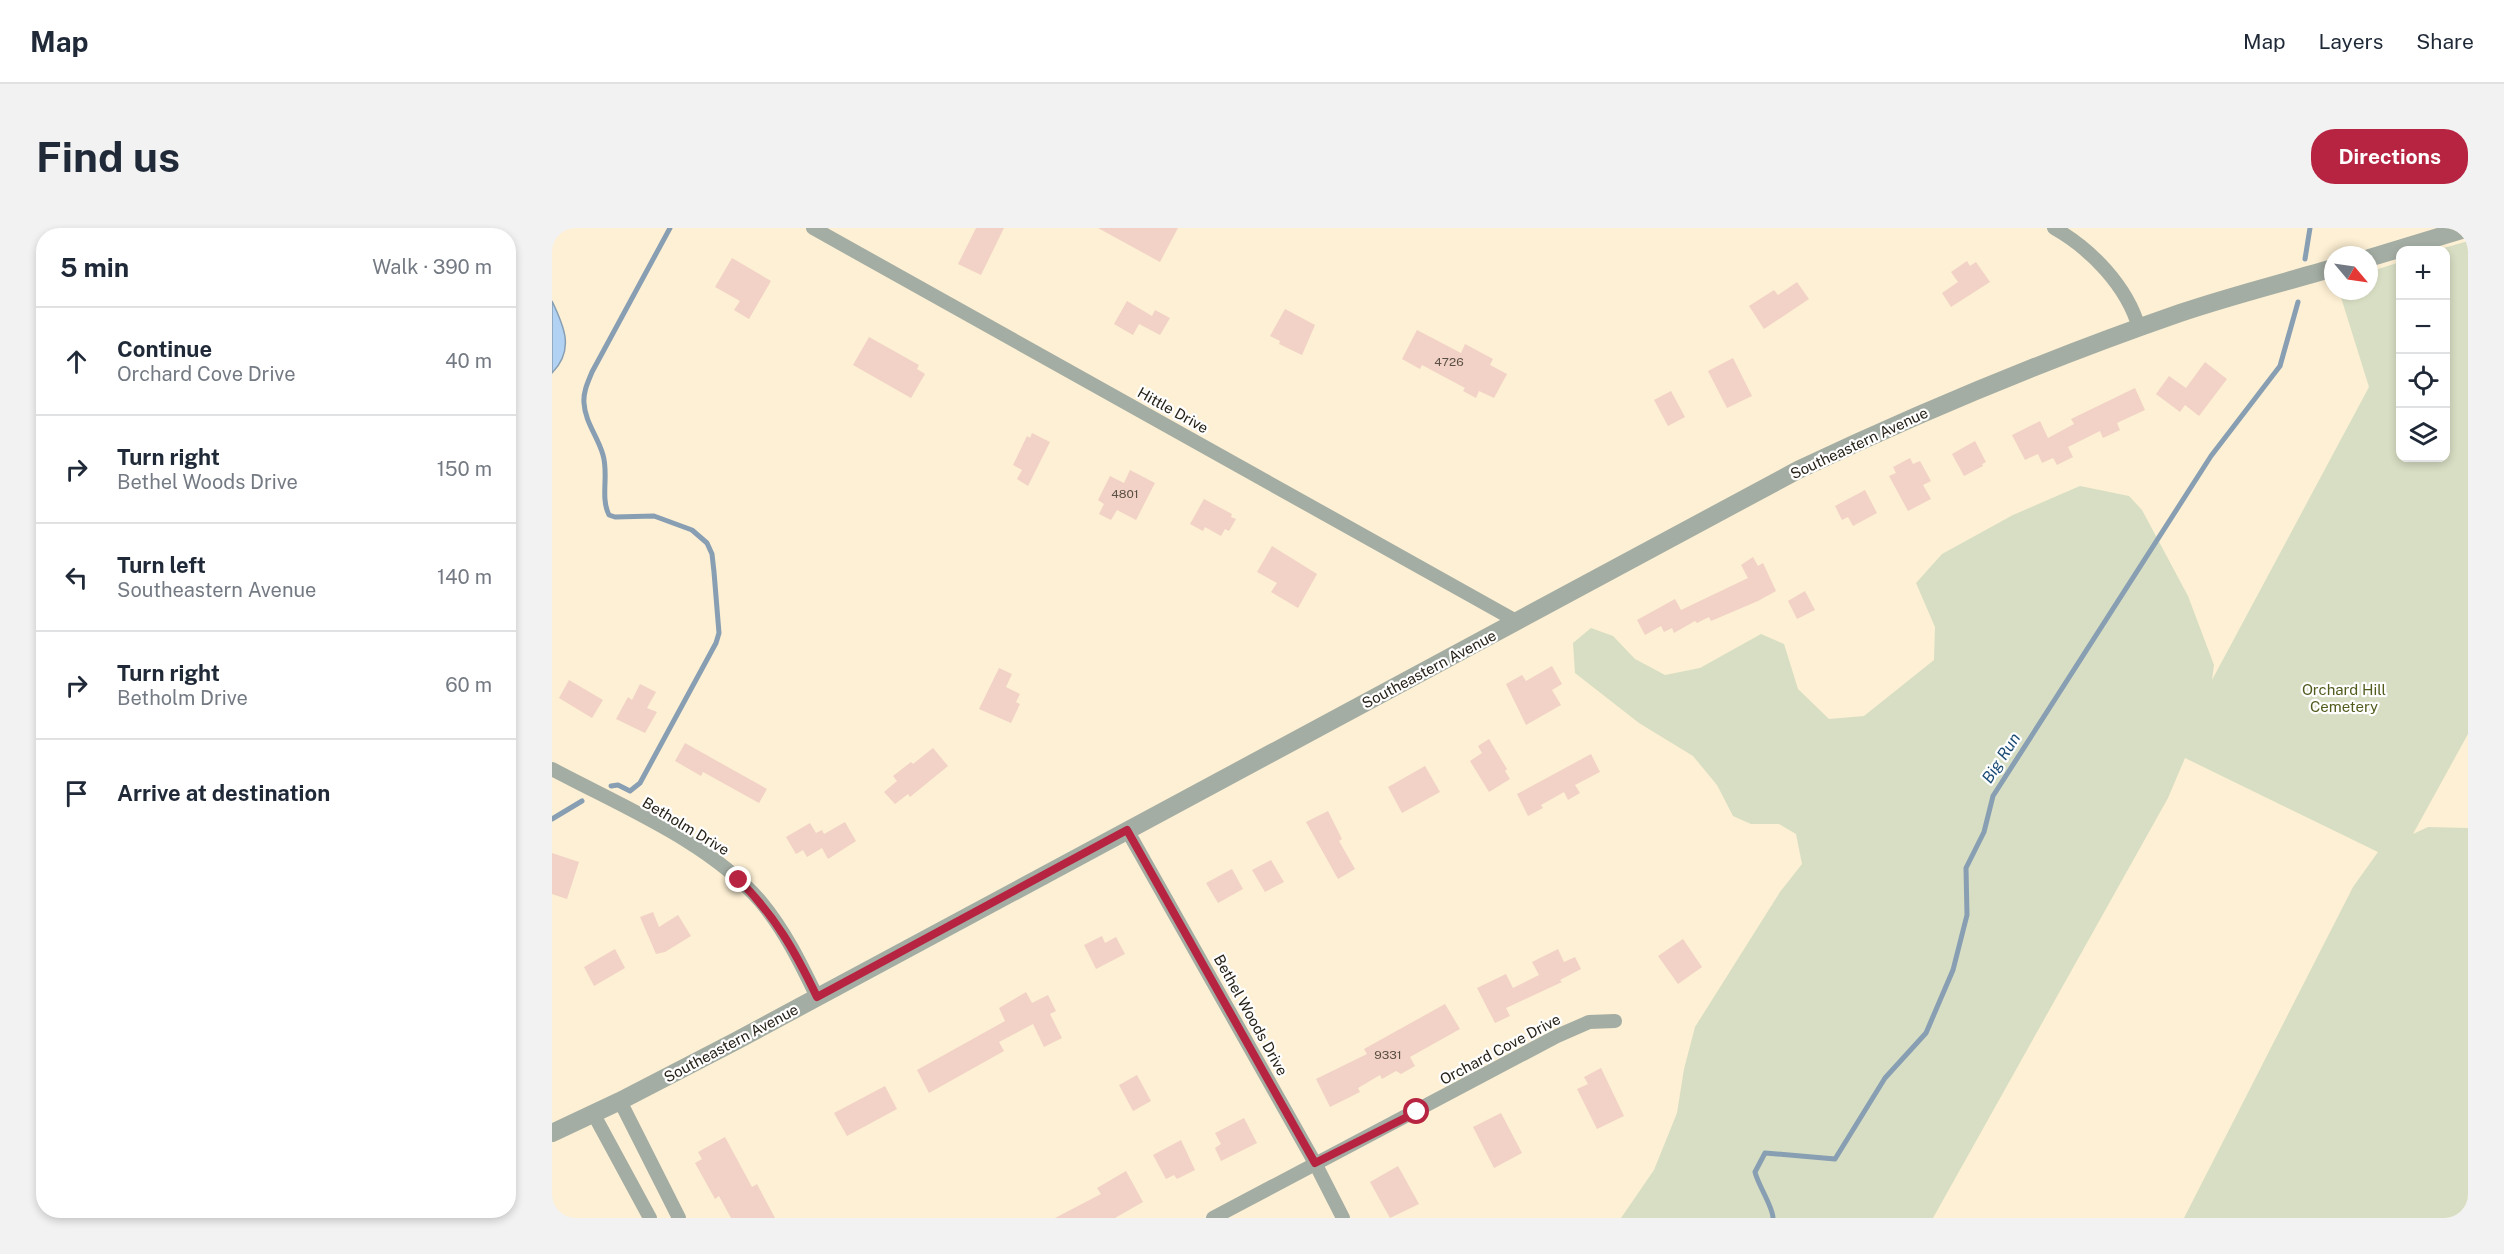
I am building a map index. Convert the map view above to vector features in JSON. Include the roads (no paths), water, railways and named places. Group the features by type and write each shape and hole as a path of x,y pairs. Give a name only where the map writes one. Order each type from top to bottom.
{"street":[{"name":"Hittle Drive","path":"813,228 1518,622"},
{"path":"2054,228 2078,244 2102,266 2126,299 2139,328"},
{"path":"2378,255 2468,228"},
{"name":"Southeastern Avenue","path":"552,1133 620,1101 817,997 1798,470 1886,428 1995,382 2182,312 2324,271"},
{"name":"Betholm Drive","path":"552,769 687,842 727,870 776,921 794,948 817,997"},
{"name":"Bethel Woods Drive","path":"1127,830 1344,1218"},
{"name":"Orchard Cove Drive","path":"1213,1218 1557,1036 1589,1022 1615,1021"},
{"path":"620,1101 679,1218"},
{"path":"593,1113 650,1218"}],"water":[{"path":"552,301 563,329 565,347 559,364 552,373"}],"waterway":[{"path":"611,786 618,785 630,791 640,783 716,643 719,633 712,554 707,543 692,530 654,516 615,517 609,515 605,501 605,463 584,403 585,391 592,372 670,228"},
{"name":"Big Run","path":"2305,259 2310,228"},
{"name":"Big Run","path":"1773,1218 1755,1172 1765,1153 1835,1159 1885,1078 1926,1033 1953,970 1967,915 1966,868 1984,832 1993,796 2211,456 2280,366 2298,302"},
{"path":"552,819 582,801"}],"park label":[{"name":"Orchard Hill Cemetery","path":"2344,698"}]}
